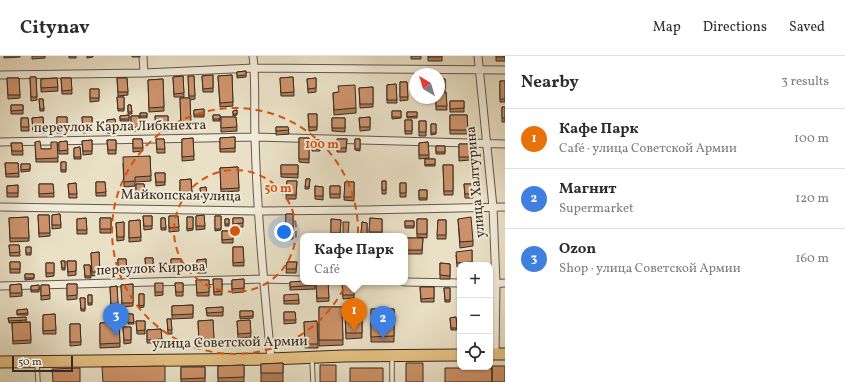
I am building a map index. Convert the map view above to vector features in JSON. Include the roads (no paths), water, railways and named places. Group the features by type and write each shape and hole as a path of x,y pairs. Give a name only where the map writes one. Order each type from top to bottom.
{"main road":[{"name":"улица Советской Армии","path":"0,362 37,360 271,359 457,355"}],"street":[{"path":"143,56 144,73"},
{"path":"253,56 254,137 271,359"},
{"name":"улица Халтурина","path":"478,56 493,206 493,262"},
{"path":"0,75 144,73 254,68 505,70"},
{"name":"переулок Карла Либкнехта","path":"0,142 254,137 505,144"},
{"name":"Майкопская улица","path":"0,207 259,211 505,207"},
{"name":"переулок Кирова","path":"0,286 264,279 300,280"},
{"path":"408,282 457,283"},
{"path":"493,284 505,284"},
{"name":"улица Халтурина","path":"493,284 497,354"}],"lane":[{"path":"392,356 392,382"},
{"path":"312,357 313,382"},
{"path":"37,360 38,382"}],"place":[{"name":"Кафе Парк","path":"354,331"},
{"name":"Ozon","path":"116,336"},
{"name":"Магнит","path":"383,339"}]}
